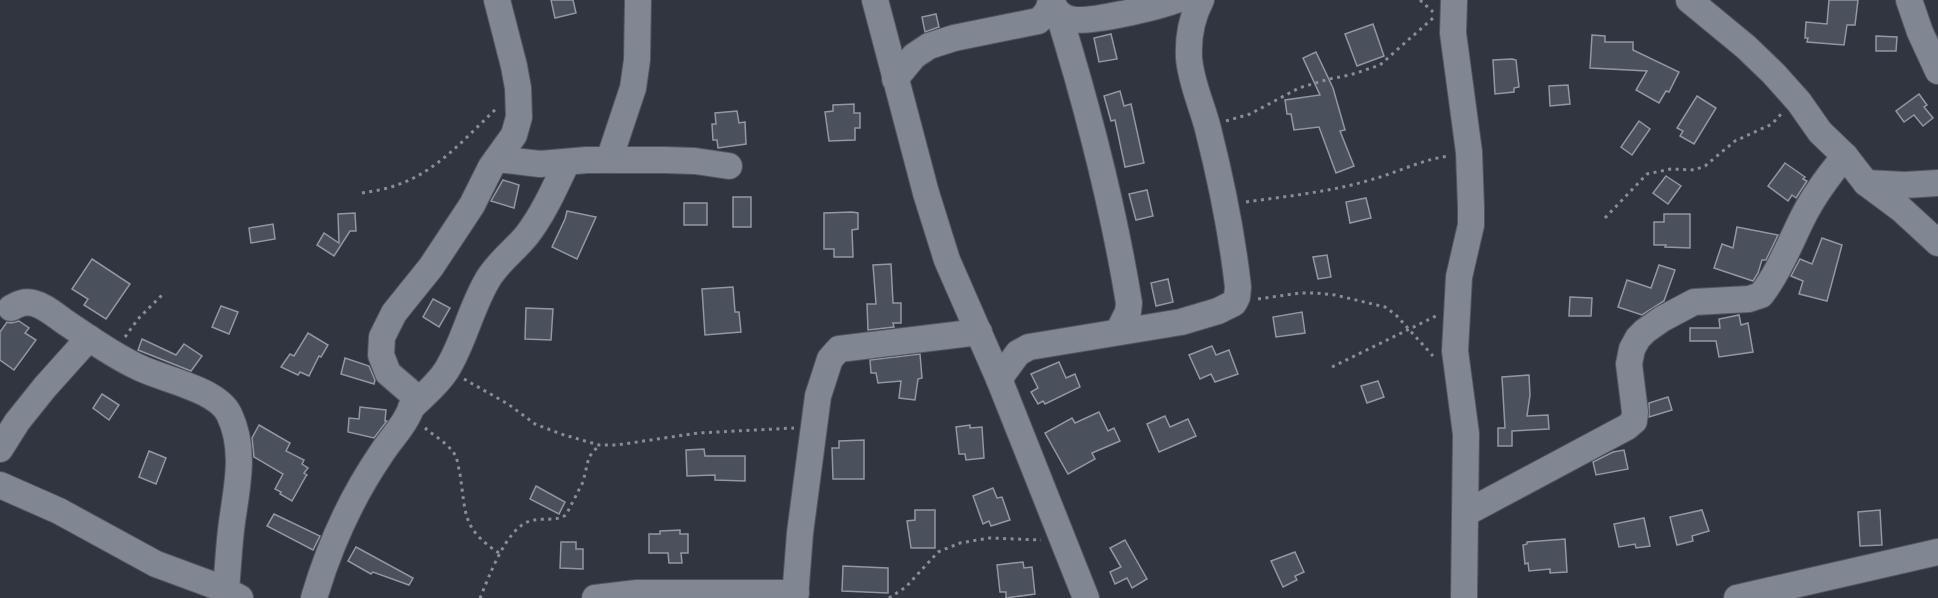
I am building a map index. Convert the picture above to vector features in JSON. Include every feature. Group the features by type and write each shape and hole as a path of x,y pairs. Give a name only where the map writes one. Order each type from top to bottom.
{"street":[{"path":"410,411 414,398 388,374 384,366 381,356 382,337 394,313 431,267 472,204 491,167 514,135 519,117 518,88 514,66 497,0"},
{"path":"609,160 633,88 637,60 638,0"},
{"path":"875,0 926,193 947,260 999,379 1086,598"},
{"path":"1054,5 1071,20 1083,20 1123,14 1176,0"},
{"path":"999,379 1018,353 1029,347 1180,322 1230,307 1234,303 1238,287 1224,205 1208,127 1194,86 1189,58 1190,36 1196,9 1201,0"},
{"path":"1689,0 1746,47 1774,74 1799,102 1820,132 1845,156 1866,183 1938,243"},
{"path":"1909,0 1920,32 1938,71"},
{"path":"895,79 914,56 929,46 954,38 1038,21 1054,5"},
{"path":"1054,5 1085,99 1119,243 1129,303 1128,312 1118,332"},
{"path":"1445,8 1453,33 1469,152 1471,225 1463,252 1456,305 1455,351 1467,434 1464,598"},
{"path":"1466,513 1627,427 1634,421 1629,364 1632,349 1638,338 1662,319 1694,302 1749,299 1761,295 1804,215 1829,175 1845,156"},
{"path":"497,159 540,164 609,160 695,161 729,166"},
{"path":"314,598 332,544 381,453 396,435 410,411 448,369 489,276 536,222 567,162"},
{"path":"1866,183 1905,185 1938,183"},
{"path":"0,485 59,511 156,564 233,594 232,523 240,475 240,456 236,432 228,412 219,401 206,392 158,377 135,366 34,303 22,303 11,308"},
{"path":"595,598 637,593 796,595 800,533 818,396 830,359 838,349 979,332"},
{"path":"0,449 17,422 45,387 97,343"},
{"path":"1741,598 1938,552"}],"path":[{"path":"1208,127 1250,114 1299,88 1380,65 1445,8"},
{"path":"362,193 401,184 444,159 518,88"},
{"path":"1605,218 1647,174 1671,169 1694,170 1706,166 1731,144 1772,124 1785,110 1799,102"},
{"path":"1224,205 1334,189 1371,180 1422,161 1469,152"},
{"path":"1234,303 1300,293 1335,295 1385,308 1396,315 1409,329"},
{"path":"97,343 122,339 162,295"},
{"path":"1332,368 1456,305"},
{"path":"448,369 508,404 534,423 599,445 617,445 698,433 814,427"},
{"path":"410,411 453,451 457,460 464,507 470,527 481,542 499,553"},
{"path":"480,598 499,553 520,526 528,521 561,518 566,515 584,482 589,457 599,445"},
{"path":"889,598 906,587 938,552 960,543 990,538 1021,538 1064,543"}],"building":[{"path":"551,0 573,0 576,13 555,18"},
{"path":"1829,0 1858,0 1855,25 1847,25 1844,45 1807,42 1808,38 1805,38 1806,22 1827,24"},
{"path":"936,14 939,27 925,32 922,17"},
{"path":"1373,24 1384,56 1357,66 1345,34"},
{"path":"1111,34 1117,59 1099,62 1094,38"},
{"path":"1592,35 1605,36 1605,42 1633,42 1633,50 1679,72 1669,92 1666,91 1659,103 1636,90 1647,71 1590,68"},
{"path":"1876,36 1897,37 1896,51 1876,51"},
{"path":"1316,52 1333,88 1345,130 1340,131 1354,166 1336,173 1319,127 1294,130 1291,114 1287,114 1285,100 1320,95 1303,58"},
{"path":"1493,60 1516,60 1519,87 1514,88 1514,92 1495,94"},
{"path":"1568,85 1570,104 1550,106 1549,86"},
{"path":"1120,91 1124,106 1131,104 1144,163 1125,167 1115,120 1111,121 1104,96"},
{"path":"1919,94 1927,105 1924,107 1933,118 1923,126 1914,115 1904,122 1896,111"},
{"path":"1697,96 1716,108 1694,144 1680,136 1683,131 1677,128"},
{"path":"854,104 854,113 860,113 860,128 855,128 855,140 829,141 825,112 833,111 833,105"},
{"path":"737,111 739,123 745,122 746,144 718,148 717,140 713,140 712,124 716,124 715,113"},
{"path":"1639,121 1650,129 1632,155 1621,147"},
{"path":"1785,163 1805,177 1803,179 1807,181 1796,198 1792,195 1788,201 1768,186"},
{"path":"1666,176 1681,186 1668,204 1653,193"},
{"path":"503,180 519,185 514,208 491,201"},
{"path":"1147,190 1153,216 1136,220 1129,194"},
{"path":"733,197 751,197 751,227 733,227"},
{"path":"1366,198 1371,218 1350,223 1346,202"},
{"path":"684,203 707,203 707,225 684,225"},
{"path":"567,211 596,217 577,259 552,247"},
{"path":"355,213 356,231 350,231 334,256 317,245 324,233 339,243 338,214"},
{"path":"824,213 858,213 858,229 852,230 853,257 834,257 834,249 824,249"},
{"path":"1664,214 1690,214 1690,248 1654,245 1654,222 1664,222"},
{"path":"273,224 275,239 251,243 249,228"},
{"path":"1737,227 1778,235 1766,260 1762,260 1753,281 1714,268 1722,244 1733,248"},
{"path":"1822,238 1842,245 1827,301 1799,294 1803,281 1791,276 1800,259 1812,264"},
{"path":"1327,255 1331,277 1318,279 1313,257"},
{"path":"92,259 130,284 106,319 84,305 88,299 72,289"},
{"path":"891,264 893,303 901,303 901,323 893,323 894,327 868,330 867,304 876,304 873,265"},
{"path":"1659,265 1675,270 1664,301 1642,315 1618,307 1627,280 1651,288"},
{"path":"1168,279 1173,302 1156,306 1151,283"},
{"path":"733,287 735,312 739,312 741,332 705,335 702,289"},
{"path":"1570,297 1592,298 1591,316 1569,316"},
{"path":"433,299 450,308 439,327 423,317"},
{"path":"221,306 238,312 229,334 212,327"},
{"path":"526,308 553,309 551,340 525,339"},
{"path":"1302,312 1305,333 1276,337 1273,317"},
{"path":"1739,315 1741,325 1748,323 1753,352 1719,357 1716,341 1690,341 1690,328 1720,328 1719,319"},
{"path":"19,321 29,328 25,333 36,340 14,370 0,360 0,332 7,322"},
{"path":"308,333 328,345 321,357 319,356 309,376 300,372 298,375 281,367 290,354 294,356"},
{"path":"142,339 176,355 184,344 202,356 191,371 138,350"},
{"path":"1212,346 1216,355 1229,350 1238,374 1215,382 1211,374 1200,379 1189,355"},
{"path":"920,354 922,378 918,379 915,400 899,398 901,381 878,383 876,373 871,373 870,360"},
{"path":"345,358 369,366 375,380 374,384 341,374"},
{"path":"1059,362 1066,378 1075,374 1080,387 1045,404 1043,401 1038,404 1031,392 1038,388 1031,374"},
{"path":"1529,375 1530,395 1527,416 1548,415 1549,429 1512,431 1512,446 1498,446 1498,428 1505,428 1502,377"},
{"path":"1378,381 1384,397 1367,403 1361,386"},
{"path":"102,394 119,405 109,420 93,408"},
{"path":"1668,397 1672,410 1649,417 1649,403"},
{"path":"360,407 386,410 385,421 387,421 374,438 348,432 349,418 359,419"},
{"path":"1099,412 1108,431 1114,428 1120,441 1092,453 1095,459 1068,474 1045,433 1072,418 1075,423"},
{"path":"1165,416 1170,427 1188,419 1196,436 1159,452 1147,424"},
{"path":"259,425 290,443 286,451 304,460 302,464 308,468 304,473 307,475 292,501 275,489 283,474 254,457 252,438"},
{"path":"970,425 970,428 982,427 984,458 966,460 965,454 959,454 956,427"},
{"path":"864,440 864,479 833,479 832,448 839,448 839,441"},
{"path":"704,449 705,456 745,456 745,481 715,480 715,475 687,476 686,450"},
{"path":"1624,450 1628,469 1596,475 1593,462 1613,452"},
{"path":"149,451 166,458 156,484 139,477"},
{"path":"536,486 565,502 559,514 530,499"},
{"path":"993,488 997,498 1002,497 1010,520 991,526 989,521 983,524 973,496"},
{"path":"915,510 935,510 935,548 911,548 907,521 915,520"},
{"path":"1702,510 1709,531 1692,536 1693,541 1677,545 1670,517"},
{"path":"1880,510 1882,545 1860,546 1858,512"},
{"path":"274,514 320,536 313,550 267,526"},
{"path":"1644,518 1650,546 1636,548 1635,544 1619,547 1614,524"},
{"path":"680,530 680,534 688,534 688,553 681,553 682,563 669,563 668,553 649,553 649,534"},
{"path":"1565,539 1567,572 1550,573 1550,569 1529,571 1528,563 1525,564 1523,545 1527,542"},
{"path":"1125,540 1147,579 1132,588 1127,578 1115,584 1110,572 1121,567 1110,548"},
{"path":"561,542 576,542 576,549 583,549 583,569 560,568"},
{"path":"356,547 413,578 409,585 373,572 371,574 348,561"},
{"path":"1295,552 1304,572 1295,576 1297,580 1283,587 1271,561"},
{"path":"1023,562 1024,568 1032,567 1035,594 1006,598 1006,592 1000,592 997,565"},
{"path":"843,566 888,568 888,593 842,591"}]}
